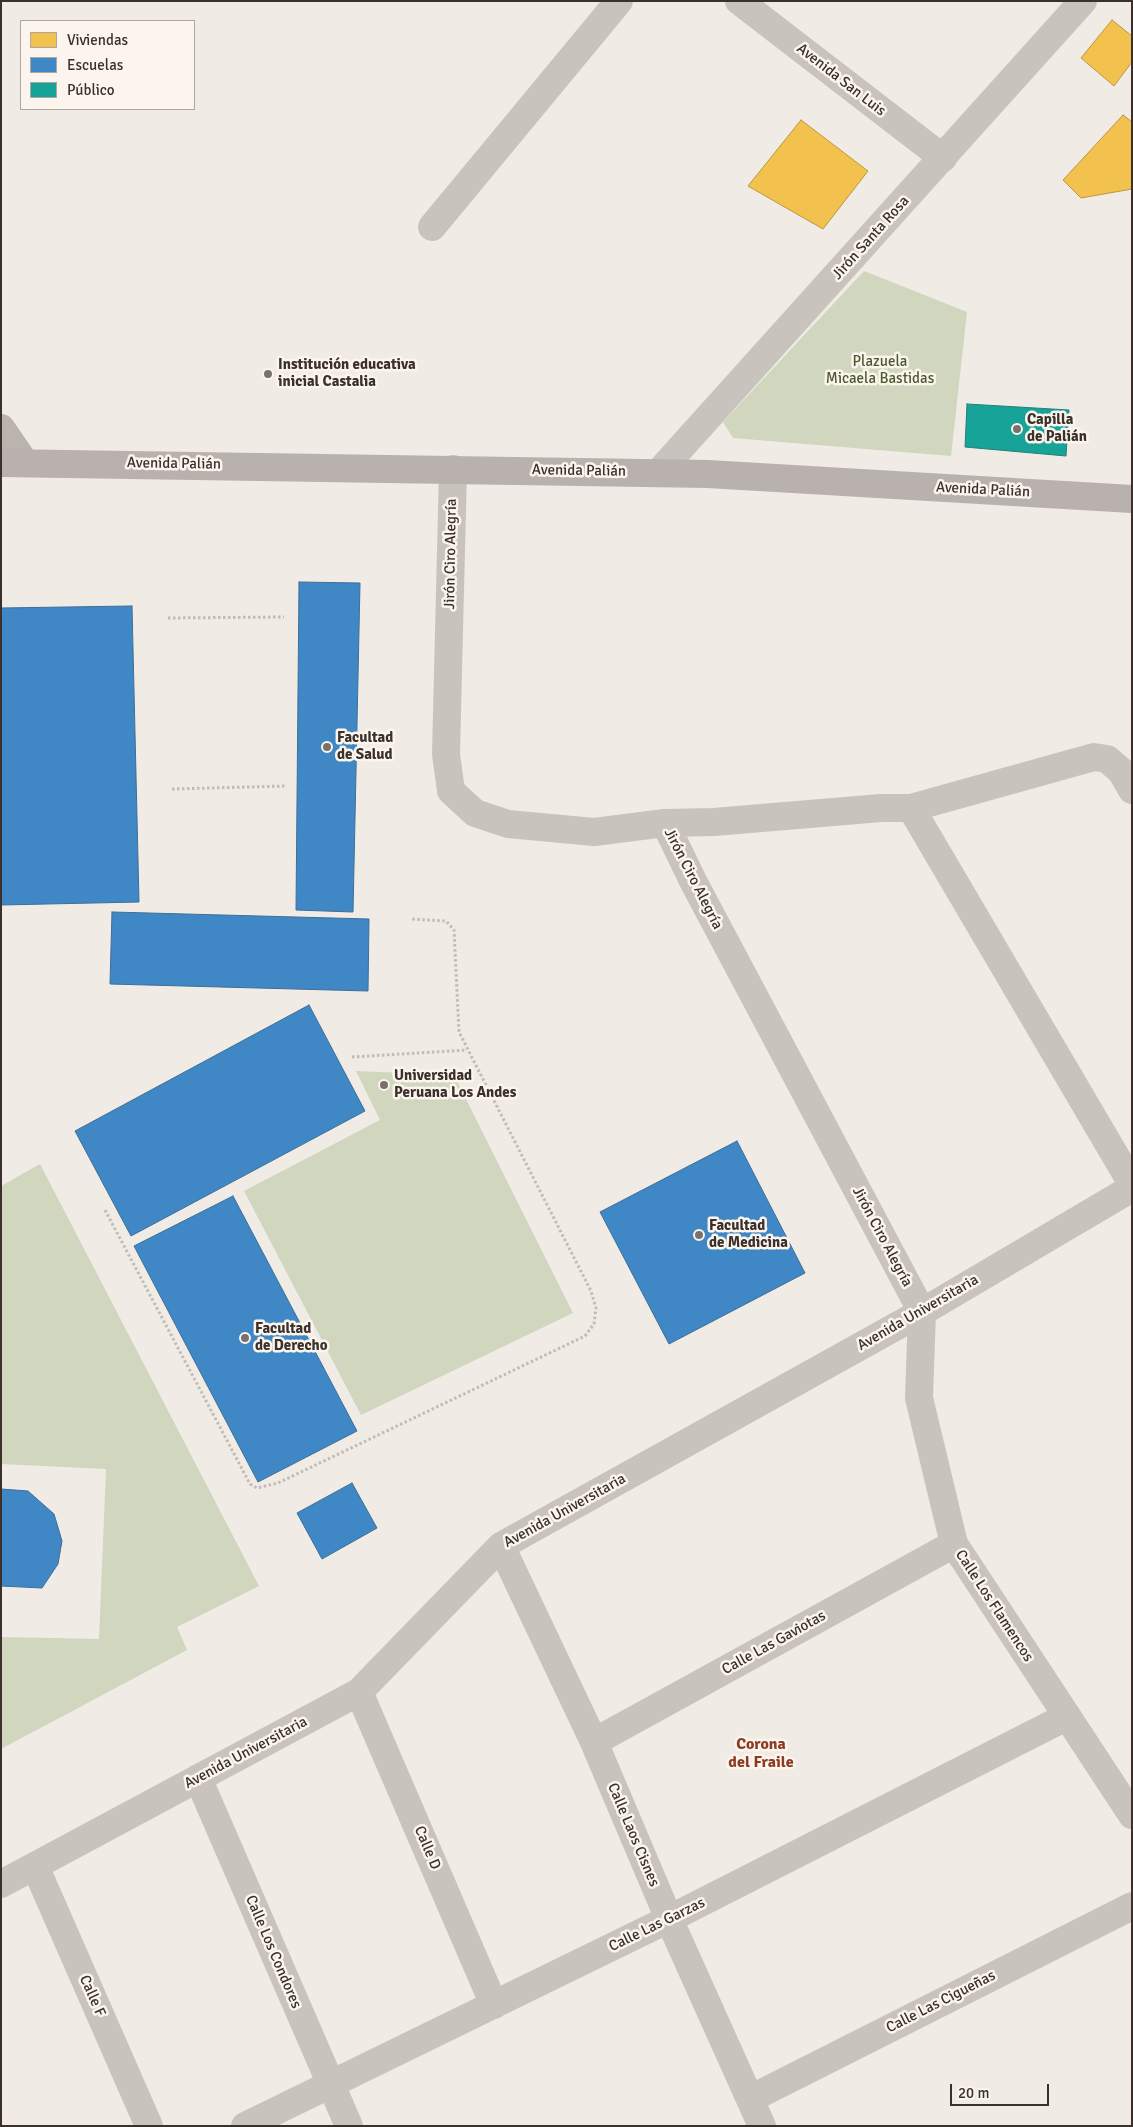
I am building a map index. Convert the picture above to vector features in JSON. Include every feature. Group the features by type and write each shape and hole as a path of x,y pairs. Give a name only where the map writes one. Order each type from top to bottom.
{"main road":[{"path":"1,428 13,463"},
{"name":"Avenida Palián","path":"13,463 658,473 1132,499"}],"street":[{"path":"432,227 619,1"},
{"name":"Avenida San Luis","path":"739,1 943,158"},
{"name":"Jirón Santa Rosa","path":"658,473 1084,1"},
{"name":"Jirón Ciro Alegría","path":"453,469 446,754 451,791 475,813 508,824 594,832 665,822 693,881 922,1312"},
{"path":"665,822 714,822 880,808 911,808 1094,757 1107,759 1120,771 1132,790"},
{"path":"911,808 1132,1184"},
{"name":"Avenida Universitaria","path":"1,1884 359,1692 501,1546 922,1312 1132,1188"},
{"name":"Calle Los Flamencos","path":"922,1312 920,1398 954,1544 1132,1815"},
{"name":"Calle Las Gaviotas","path":"594,1742 954,1544"},
{"name":"Calle Laos Cisnes","path":"501,1546 594,1742 669,1919 762,2126"},
{"name":"Calle D","path":"359,1692 494,2004"},
{"name":"Calle Las Garzas","path":"245,2126 669,1919 1066,1716"},
{"name":"Calle Los Condores","path":"198,1778 349,2126"},
{"name":"Calle F","path":"35,1866 150,2126"},
{"name":"Calle Las Cigueñas","path":"750,2099 1132,1906"}],"path":[{"path":"168,618 284,617"},
{"path":"172,789 286,786"},
{"path":"105,1210 250,1484 257,1488 278,1483 585,1336 594,1324 596,1308 591,1291 467,1050 457,1021 454,930 446,921 410,919"},
{"path":"352,1057 467,1050"}],"green space":[{"name":"Plazuela Micaela Bastidas","path":"864,271 967,312 951,456 733,438 723,422"},
{"path":"356,1071 454,1075 573,1313 361,1415 244,1191 380,1120"},
{"path":"40,1164 259,1586 177,1627 187,1650 1,1749 1,1637 99,1639 106,1469 1,1464 1,1186"}],"building: Viviendas":[{"path":"1112,20 1132,36 1132,62 1114,86 1081,58"},
{"path":"1123,115 1132,122 1132,189 1081,198 1063,180"},
{"path":"801,120 868,171 823,229 748,186"}],"building: Escuelas":[{"name":"Facultad de Salud","path":"299,582 360,583 353,912 296,910"},
{"path":"132,606 139,902 1,905 1,608"},
{"path":"112,912 369,919 368,991 110,984"},
{"path":"309,1005 365,1111 131,1236 75,1131"},
{"name":"Facultad de Medicina","path":"737,1141 805,1273 669,1344 600,1212"},
{"name":"Facultad de Derecho","path":"233,1196 357,1431 258,1482 134,1246"},
{"path":"352,1483 377,1528 322,1559 297,1513"},
{"path":"1,1489 28,1491 54,1514 62,1541 58,1564 42,1588 1,1586"}],"building: Público":[{"name":"Capilla de Palián","path":"967,404 1069,410 1066,456 965,447"}],"place":[{"name":"Institución educativa inicial Castalia","path":"268,374"},
{"name":"Capilla de Palián","path":"1017,429"},
{"name":"Facultad de Salud","path":"327,747"},
{"name":"Universidad Peruana Los Andes","path":"384,1085"},
{"name":"Facultad de Medicina","path":"699,1235"},
{"name":"Facultad de Derecho","path":"245,1338"}],"district":[{"name":"Corona del Fraile","path":"761,1754"}]}
